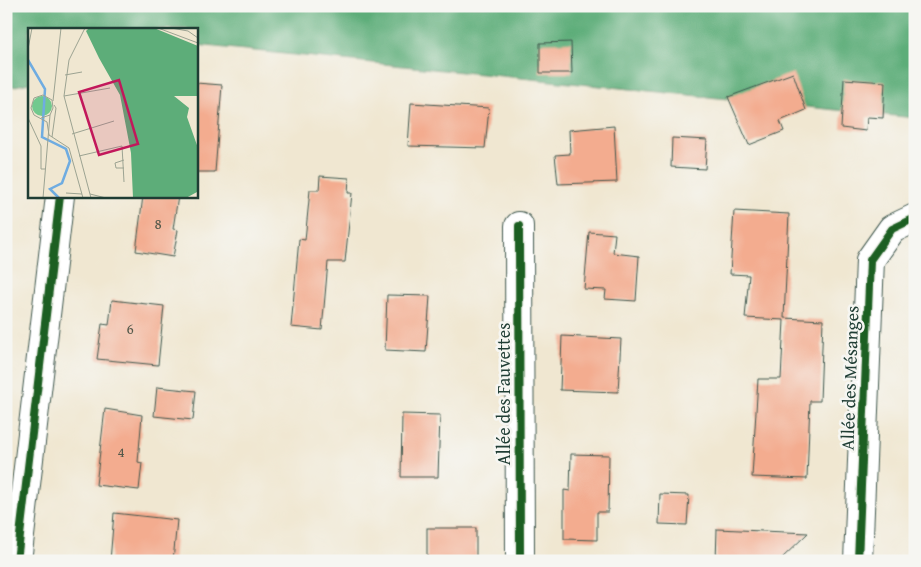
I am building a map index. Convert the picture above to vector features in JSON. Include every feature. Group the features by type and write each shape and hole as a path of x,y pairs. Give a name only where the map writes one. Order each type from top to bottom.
{"street":[{"path":"17,561 60,198"},
{"name":"Allée des Mésanges","path":"858,561 870,260 892,229 915,218"},
{"name":"Allée des Fauvettes","path":"519,226 520,561"}],"green space":[{"path":"6,6 915,6 915,118 198,45 198,28 28,28 28,83 6,88"}],"building":[{"path":"571,42 572,73 540,73 540,43"},
{"path":"793,73 806,110 780,121 784,131 749,145 728,97"},
{"path":"844,79 885,82 883,118 867,117 866,131 841,128"},
{"path":"198,83 222,85 215,172 198,172"},
{"path":"411,103 489,108 485,148 408,146"},
{"path":"614,126 617,182 558,184 555,155 570,154 569,130"},
{"path":"672,138 707,140 705,169 671,167"},
{"path":"320,176 349,178 348,193 352,193 345,262 328,262 322,330 291,327 299,239 305,240 310,190 319,190"},
{"path":"143,198 178,198 173,229 178,230 173,257 136,251"},
{"path":"734,211 789,214 784,318 823,320 820,401 810,401 807,479 752,477 758,379 781,379 784,320 745,318 749,275 730,274"},
{"path":"589,232 615,234 613,253 639,256 636,301 605,299 606,290 584,289"},
{"path":"387,295 430,296 426,352 385,350"},
{"path":"112,300 164,306 158,365 97,359 102,324 109,325"},
{"path":"562,336 621,339 618,392 560,390"},
{"path":"157,387 196,391 193,420 154,416"},
{"path":"105,409 142,415 138,462 142,463 139,490 96,485"},
{"path":"402,414 440,415 438,477 401,477"},
{"path":"571,454 609,455 608,512 597,512 597,540 564,539 564,490 570,491"},
{"path":"660,494 689,495 687,525 659,524"},
{"path":"114,513 177,520 173,561 110,561"},
{"path":"427,528 476,528 476,561 427,561"},
{"path":"717,529 808,533 779,561 716,561"}],"cycle path":[{"path":"17,561 60,198"},
{"path":"858,561 870,260 892,229 915,218"},
{"path":"519,226 520,561"}]}
